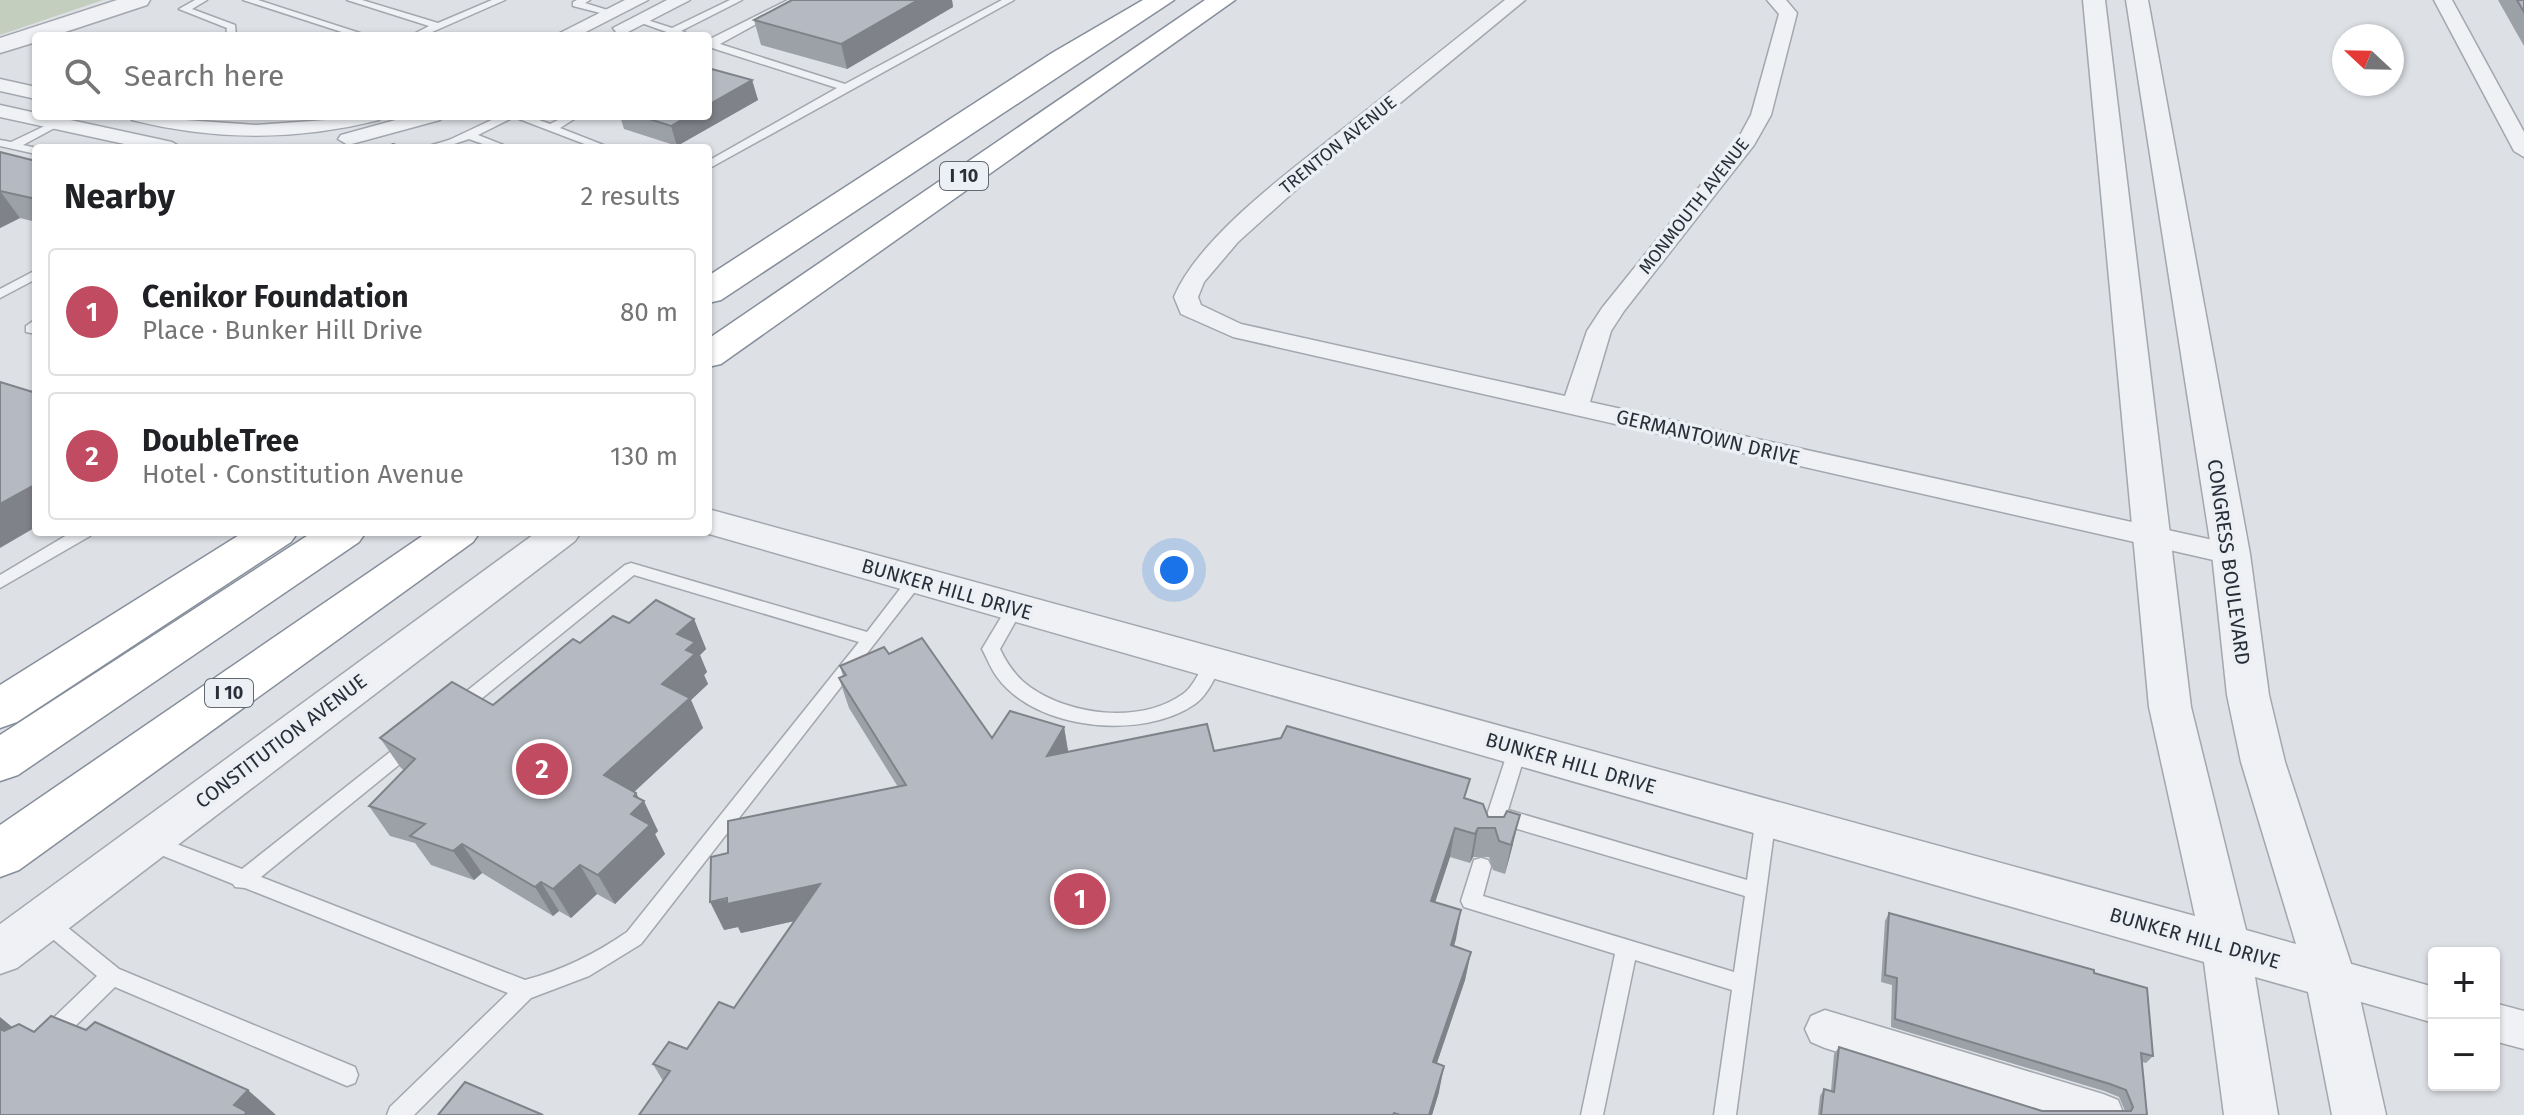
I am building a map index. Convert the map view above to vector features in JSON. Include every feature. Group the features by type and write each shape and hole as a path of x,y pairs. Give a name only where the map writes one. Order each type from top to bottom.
{"highway":[{"path":"735,240 1122,0"},
{"name":"I 10","path":"712,289 1062,59 1161,0"},
{"name":"I 10","path":"712,353 1058,110 1222,0"},
{"path":"0,709 270,536"},
{"path":"0,761 338,536"},
{"name":"I 10","path":"0,854 452,536"}],"street":[{"path":"0,28 85,0"},
{"path":"42,32 139,0"},
{"path":"572,32 639,0"},
{"path":"613,32 681,0"},
{"name":"TRENTON AVENUE","path":"1190,309 1186,297 1193,280 1230,237 1301,173 1516,0"},
{"name":"MONMOUTH AVENUE","path":"1575,407 1599,331 1747,141 1761,115 1788,13 1776,0"},
{"path":"2094,0 2170,707 2226,947 2251,1115"},
{"name":"CONGRESS BOULEVARD","path":"2137,0 2179,263 2231,554 2248,695 2263,762 2330,976 2359,1115"},
{"path":"2443,0 2524,151"},
{"path":"612,13 638,20"},
{"path":"0,46 32,35"},
{"path":"2100,68 2150,75"},
{"path":"0,85 32,92"},
{"path":"0,111 32,115"},
{"path":"65,120 157,144"},
{"path":"161,120 261,140 354,120"},
{"path":"319,144 372,135 420,120"},
{"path":"2121,253 2179,263"},
{"name":"GERMANTOWN DRIVE","path":"1190,309 1233,330 2231,554"},
{"name":"BUNKER HILL DRIVE","path":"712,522 2428,1003"},
{"name":"CONSTITUTION AVENUE","path":"0,952 557,536"},
{"path":"2500,1024 2524,1030"},
{"path":"1825,1029 2103,1115"}],"lane":[{"path":"202,0 184,9 232,27 231,32"},
{"path":"248,0 351,32"},
{"path":"352,0 438,26"},
{"path":"464,0 485,6"},
{"path":"424,32 500,0"},
{"path":"562,0 581,2 612,13"},
{"path":"638,20 673,31 737,0"},
{"path":"712,42 795,0"},
{"path":"982,0 1005,2"},
{"path":"712,164 844,87 1005,2"},
{"path":"712,45 844,87"},
{"path":"6,144 65,120"},
{"path":"440,144 500,120"},
{"path":"529,120 594,144"},
{"path":"551,128 566,120"},
{"path":"468,135 494,144"},
{"path":"6,144 32,150"},
{"path":"0,294 32,276"},
{"path":"0,582 77,536"},
{"path":"449,715 631,569 871,639"},
{"path":"398,1115 525,990 564,980 599,964 634,938 916,580"},
{"path":"1015,608 991,649 995,662 1025,695 1066,713 1139,718 1172,708 1198,690 1213,663"},
{"path":"242,881 424,735"},
{"path":"1490,837 1518,748"},
{"path":"1497,815 1756,891"},
{"path":"1725,1115 1766,817"},
{"path":"148,841 242,881 525,990"},
{"path":"1481,866 1471,901 1743,984"},
{"path":"43,919 112,976 347,1075"},
{"path":"1592,1115 1627,948"},
{"path":"40,1045 112,976"}],"green space":[{"path":"0,0 103,0 0,35"}],"building":[{"path":"792,0 918,0 841,44 754,20"},
{"path":"2517,0 2524,0 2524,12"},
{"path":"712,69 752,80 712,103"},
{"path":"652,120 681,120 671,126"},
{"path":"0,152 32,160 32,198 0,191"},
{"path":"0,382 32,392 32,486 0,504"},
{"path":"656,600 694,619 677,634 695,642 686,650 695,654 662,684 690,698 604,775 644,801 631,814 650,825 598,875 580,865 553,889 541,882 535,887 462,844 453,851 410,836 425,824 369,806 415,759 380,738 452,682 493,705 573,639 580,643 613,616 629,623"},
{"path":"922,638 992,738 1010,711 1064,727 1047,756 1207,724 1214,751 1281,738 1287,726 1470,779 1464,798 1483,804 1488,817 1504,817 1507,811 1520,815 1511,845 1499,841 1495,828 1478,828 1475,834 1455,828 1431,901 1461,910 1451,945 1471,952 1433,1062 1444,1066 1429,1115 639,1115 670,1071 653,1064 669,1042 687,1049 719,1002 734,1008 820,884 727,904 727,898 710,902 711,857 728,853 728,821 906,785 839,678 846,675 840,666 884,647 889,654"},
{"path":"1889,913 2094,970 2094,973 2147,988 2153,1056 2141,1053 2147,1115 1821,1115 1824,1089 1834,1092 1839,1047 2042,1111 2131,1111 2133,1107 2126,1090 2110,1084 1895,1019 1897,978 1885,975"},
{"path":"51,1016 86,1030 95,1022 248,1090 234,1105 247,1112 244,1115 0,1115 0,1029 4,1031 19,1024 34,1032"},
{"path":"465,1082 543,1115 438,1115"}],"place":[{"name":"DoubleTree","path":"542,769"},
{"name":"Cenikor Foundation","path":"1080,899"}]}
